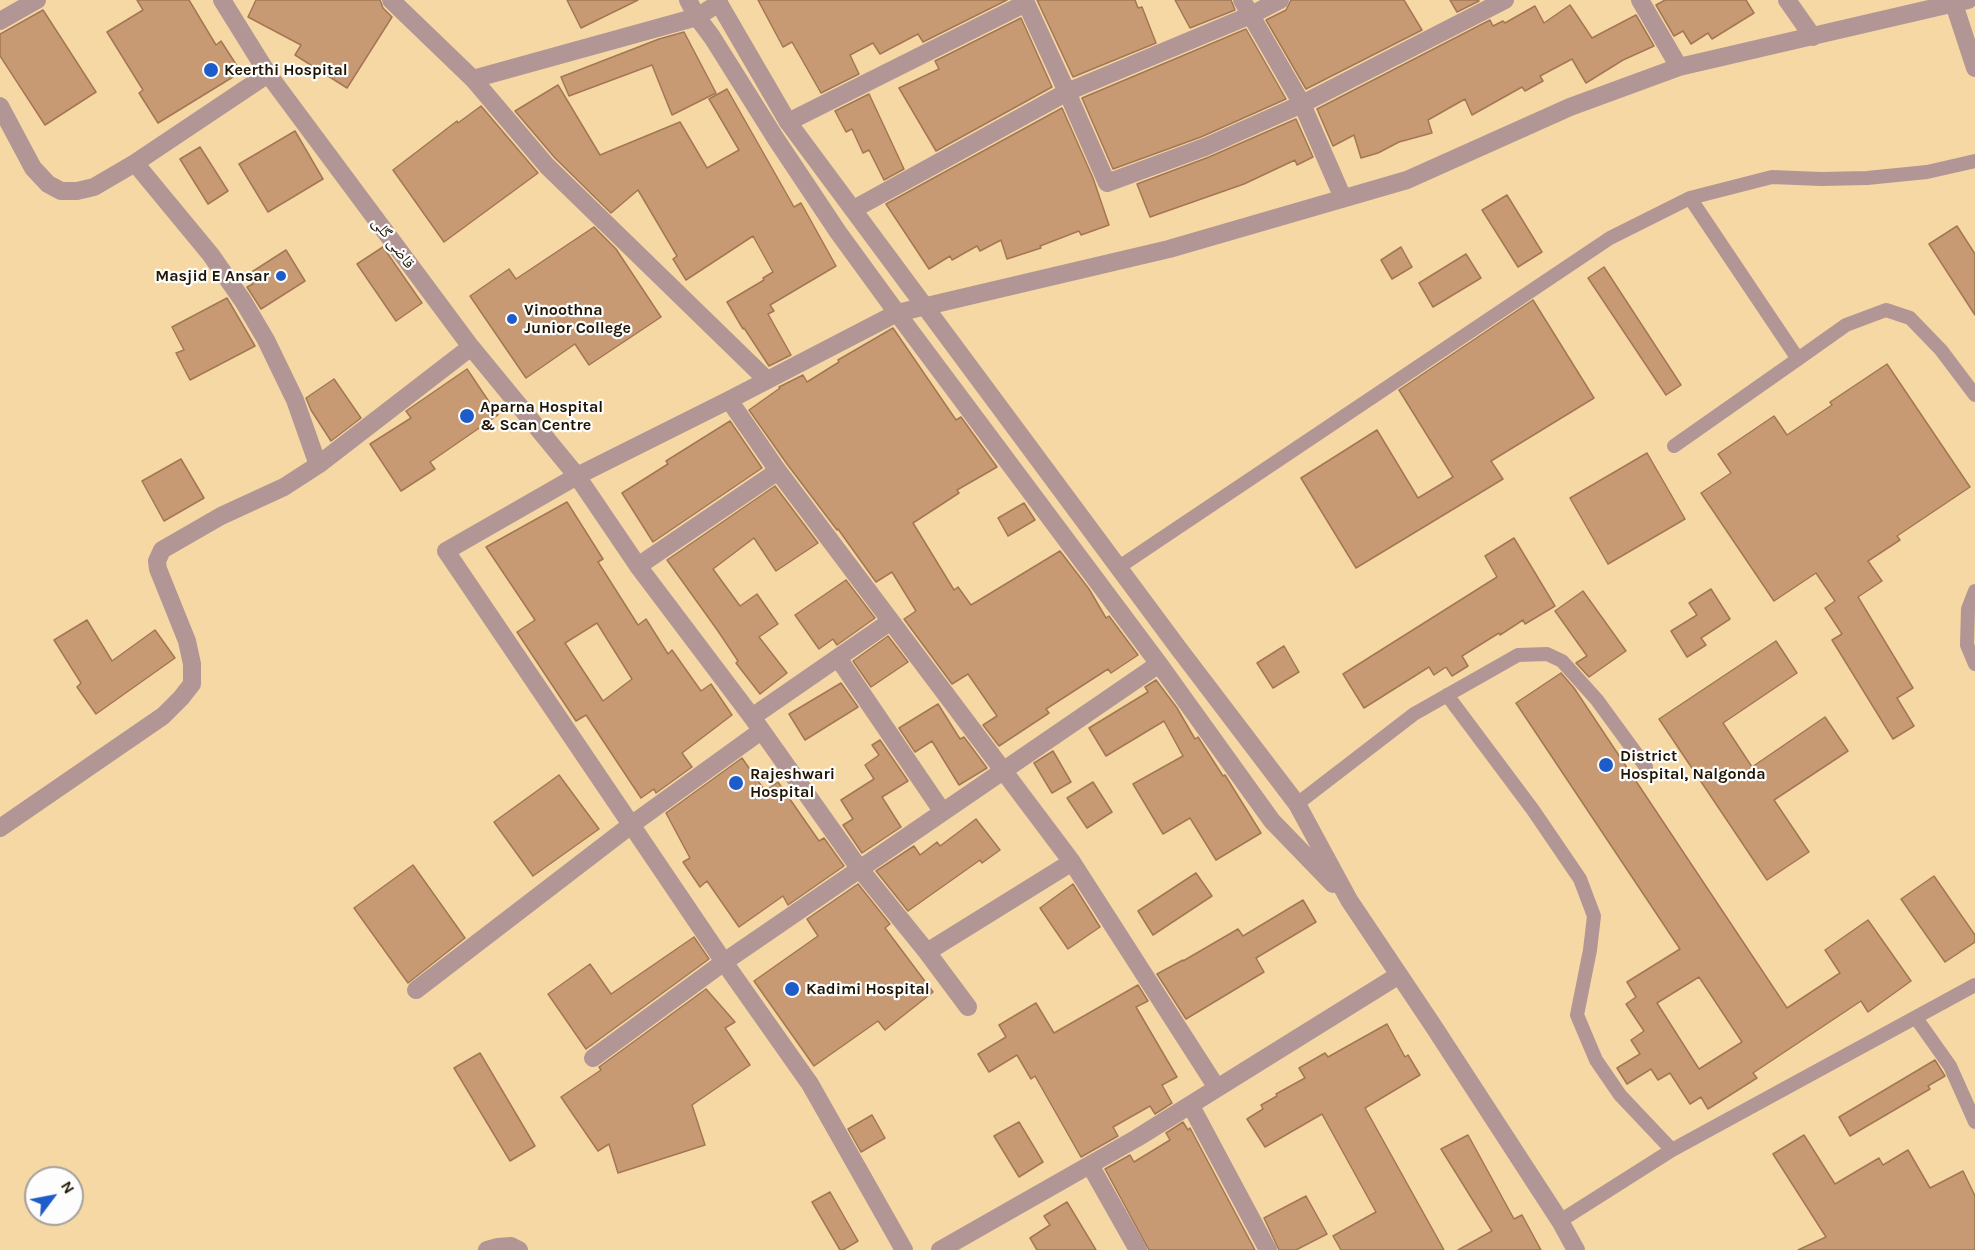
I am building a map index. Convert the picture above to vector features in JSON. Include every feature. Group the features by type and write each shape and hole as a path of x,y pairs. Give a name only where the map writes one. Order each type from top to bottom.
{"street":[{"path":"0,21 37,0"},
{"name":"قاضی گلی","path":"222,0 268,74 471,347 577,476 638,566 756,724 859,868 968,1007"},
{"path":"392,0 473,79 547,166 767,380"},
{"path":"688,0 838,232 897,313 1159,664 1272,821 1349,900"},
{"path":"854,209 1067,93 1246,8 1280,0"},
{"path":"788,122 1028,1 1107,183 1205,147 1302,104 1505,0"},
{"path":"1640,0 1679,67"},
{"path":"1787,0 1813,38"},
{"path":"473,79 697,17 720,1 788,122 1297,804 1349,900 1560,1221 1576,1250"},
{"path":"904,1250 810,1084 724,962 446,551 577,476 897,313 1169,249 1407,180 1570,107 1679,67 1813,38 1961,2 1975,68"},
{"path":"1246,8 1302,104 1343,198"},
{"path":"0,106 33,168 48,184 62,191 77,191 94,187 135,163 268,74"},
{"path":"135,163 211,255 243,301 266,340 295,400 318,465"},
{"path":"0,828 163,716 192,684 192,664 187,641 158,569 157,561 168,546 221,516 284,487 318,465 471,347"},
{"path":"729,400 778,471 1072,862 1217,1088"},
{"path":"638,566 778,471"},
{"path":"416,990 631,825 838,658 891,621"},
{"path":"838,658 942,811"},
{"path":"593,1058 724,962 859,868 1159,664"},
{"path":"927,952 1072,862"},
{"path":"940,1250 1191,1106 1399,975"},
{"path":"1191,1106 1268,1250"},
{"path":"1090,1165 1138,1250"},
{"path":"487,1250 498,1246 511,1246 519,1250"}],"lane":[{"path":"1119,567 1610,238 1690,198 1772,177 1821,180 1867,178 1927,172 1975,161"},
{"path":"1690,198 1798,359"},
{"path":"1674,446 1846,325 1886,310 1910,318 1941,350 1975,395"},
{"path":"1975,591 1968,609 1967,645 1975,664"},
{"path":"1297,804 1414,714 1518,655 1547,654 1562,661 1579,679 1646,767"},
{"path":"1447,695 1533,810 1580,879 1594,916 1590,950 1576,1015 1596,1060 1620,1095 1672,1150"},
{"path":"1560,1221 1672,1150 1975,985"},
{"path":"1916,1018 1950,1066 1975,1122"}],"building":[{"path":"137,0 189,0 216,45 221,41 241,72 158,123 139,93 143,90 107,32 143,10"},
{"path":"256,0 380,0 383,8 392,17 347,88 295,55 301,45 248,17"},
{"path":"567,0 638,0 581,28"},
{"path":"758,0 1007,0 923,42 918,34 880,54 873,43 850,55 859,74 821,93 792,42 783,47"},
{"path":"1037,0 1135,0 1138,8 1142,7 1156,43 1073,77"},
{"path":"1175,0 1231,0 1235,10 1190,28"},
{"path":"1291,0 1404,0 1422,30 1306,89 1266,20 1286,10"},
{"path":"1450,0 1478,0 1479,1 1457,12"},
{"path":"1665,0 1746,0 1754,13 1712,39 1708,33 1691,44 1683,31 1674,36 1656,5"},
{"path":"1570,5 1592,38 1636,15 1654,46 1623,60 1586,83 1572,59 1540,76 1543,81 1525,91 1522,87 1472,115 1465,99 1428,120 1432,133 1399,142 1378,153 1361,158 1354,135 1333,146 1317,109 1490,20 1493,26 1503,21 1505,23 1535,6 1544,23"},
{"path":"43,10 96,92 45,125 0,56 0,34"},
{"path":"1021,18 1052,87 936,151 899,88 939,69 935,61"},
{"path":"1246,29 1286,99 1201,137 1113,169 1082,98"},
{"path":"684,32 716,93 672,115 652,65 569,96 561,77 659,39"},
{"path":"558,85 600,155 680,122 707,168 739,150 709,99 727,89 794,207 801,203 836,266 770,305 774,311 768,314 791,355 769,366 727,302 773,272 753,236 686,280 673,259 677,256 638,190 611,213 555,158 515,111"},
{"path":"869,94 904,169 884,180 869,150 863,153 852,129 846,132 835,111"},
{"path":"481,106 538,173 444,242 393,170 457,121 458,123"},
{"path":"1062,108 1093,178 1109,225 1081,235 1079,231 1040,246 1041,248 1007,259 1001,240 980,251 977,246 952,260 950,256 929,269 886,204"},
{"path":"1296,119 1313,157 1297,165 1295,160 1244,184 1150,217 1137,184 1209,157"},
{"path":"295,131 323,179 268,212 239,164"},
{"path":"200,147 228,191 208,204 180,159"},
{"path":"1507,195 1542,252 1518,267 1482,210"},
{"path":"1957,226 1975,254 1975,315 1929,244"},
{"path":"594,227 616,249 661,317 589,365 575,344 526,378 470,296 509,269 516,279"},
{"path":"383,247 422,303 396,321 357,264"},
{"path":"1401,247 1412,267 1392,279 1381,260"},
{"path":"286,250 305,281 261,309 247,287 253,284 247,275"},
{"path":"1466,254 1481,278 1433,307 1419,283"},
{"path":"1604,267 1681,385 1666,395 1588,278"},
{"path":"227,298 255,346 190,380 176,353 184,350 172,327"},
{"path":"1533,300 1594,398 1491,461 1503,479 1356,568 1301,478 1377,430 1418,498 1453,477 1399,390"},
{"path":"893,328 956,420 961,417 997,467 957,490 959,493 913,523 954,590 958,587 971,605 1060,551 1089,589 1106,618 1109,616 1138,655 1111,673 1108,669 1046,709 1049,713 999,746 983,725 997,716 968,674 952,684 904,619 916,611 892,572 876,582 749,410 779,387 803,375 807,382 839,362 838,360"},
{"path":"1887,364 1970,487 1897,536 1900,540 1868,561 1882,581 1858,597 1913,688 1897,698 1914,726 1893,739 1832,640 1842,634 1825,608 1835,601 1816,573 1774,601 1701,493 1731,473 1718,454 1774,416 1787,435 1832,405 1830,402"},
{"path":"467,369 498,415 430,462 435,469 401,491 370,444 411,418 406,411"},
{"path":"334,379 361,418 331,441 306,398"},
{"path":"730,421 762,468 653,542 622,493 668,464 666,461"},
{"path":"1647,453 1685,519 1608,564 1570,498"},
{"path":"181,459 204,498 164,521 142,481"},
{"path":"775,486 818,543 776,571 754,538 713,569 740,606 757,594 778,624 759,637 787,673 760,694 736,663 738,661 718,631 667,560"},
{"path":"567,502 603,559 598,562 638,625 646,619 668,654 672,650 701,691 711,684 732,715 682,753 692,767 656,793 654,789 641,798 586,715 576,721 517,632 535,620 486,547","holes":["597,623 632,679 603,701 565,643"]},
{"path":"1024,503 1035,520 1008,536 998,518"},
{"path":"1514,538 1555,606 1525,624 1523,620 1462,656 1468,666 1452,676 1446,667 1434,675 1429,667 1364,708 1343,674 1497,577 1485,556"},
{"path":"846,580 875,618 837,645 833,639 819,649 795,615"},
{"path":"1711,589 1730,619 1701,638 1706,645 1687,657 1671,631 1697,615 1689,603"},
{"path":"1583,591 1626,651 1589,677 1576,663 1587,656 1555,611"},
{"path":"87,620 112,661 155,630 175,658 96,714 77,687 81,683 54,640"},
{"path":"888,636 908,662 871,687 853,661"},
{"path":"1776,641 1797,673 1723,723 1752,767 1825,717 1848,751 1774,800 1809,852 1767,880 1659,719"},
{"path":"1284,646 1299,672 1273,688 1257,663"},
{"path":"1561,673 1574,688 1787,1008 1840,973 1825,950 1868,920 1911,981 1868,1012 1861,1001 1753,1073 1757,1078 1708,1109 1701,1097 1690,1104 1670,1073 1658,1080 1651,1069 1627,1084 1617,1068 1640,1054 1631,1040 1644,1031 1626,1004 1636,997 1627,982 1680,949 1516,703","holes":["1699,977 1742,1042 1699,1069 1657,1003"]},
{"path":"1156,680 1177,708 1195,739 1198,737 1223,776 1225,775 1261,833 1216,860 1190,818 1163,834 1133,784 1183,756 1164,721 1106,756 1089,728 1148,692 1145,687"},
{"path":"841,683 858,707 805,740 789,714"},
{"path":"938,704 960,739 964,737 987,768 959,785 932,741 915,752 899,728"},
{"path":"880,740 908,781 882,797 901,827 862,853 843,825 853,819 841,800 874,779 865,765 879,755 872,745"},
{"path":"1053,751 1071,782 1052,793 1034,763"},
{"path":"742,758 765,791 778,782 819,841 824,838 844,866 788,905 783,896 739,927 707,881 700,887 683,862 690,858 666,813"},
{"path":"559,775 599,829 533,876 494,822"},
{"path":"1093,782 1112,812 1087,828 1067,798"},
{"path":"976,819 1000,850 982,863 980,860 908,911 876,871 914,846 920,855 937,842 940,846"},
{"path":"413,865 465,938 408,983 354,908"},
{"path":"1196,873 1212,896 1153,935 1138,911"},
{"path":"1934,876 1975,935 1975,942 1945,962 1901,899"},
{"path":"858,884 890,924 885,928 933,992 885,1030 878,1021 814,1066 754,981 818,936 807,919"},
{"path":"1073,884 1100,927 1068,949 1040,908"},
{"path":"1303,900 1316,922 1256,958 1264,972 1186,1019 1157,974 1238,929 1243,936"},
{"path":"694,937 709,959 586,1049 548,994 590,964 611,994"},
{"path":"1138,985 1148,1001 1136,1007 1177,1077 1162,1085 1172,1103 1155,1114 1150,1106 1113,1127 1118,1136 1081,1157 1035,1076 1031,1079 1017,1055 989,1072 978,1054 1006,1037 999,1025 1036,1003 1054,1033"},
{"path":"706,989 735,1022 725,1028 750,1065 692,1105 705,1145 618,1173 609,1144 598,1151 561,1097 601,1070 599,1067"},
{"path":"1387,1024 1405,1057 1408,1055 1420,1075 1365,1108 1444,1250 1341,1250 1333,1236 1376,1212 1322,1114 1265,1147 1247,1119 1263,1109 1261,1105 1277,1096 1276,1094 1305,1078 1299,1068 1325,1053 1328,1057"},
{"path":"480,1053 535,1146 510,1161 454,1068"},
{"path":"1935,1060 1945,1076 1928,1086 1930,1089 1850,1136 1839,1117"},
{"path":"872,1115 885,1138 861,1152 848,1129"},
{"path":"1019,1122 1043,1162 1019,1177 994,1136"},
{"path":"1183,1122 1188,1130 1190,1128 1255,1250 1149,1250 1105,1169 1130,1155 1134,1162 1170,1140 1166,1133"},
{"path":"1468,1135 1514,1219 1522,1215 1541,1250 1458,1250 1492,1231 1441,1149"},
{"path":"1804,1135 1835,1184 1879,1158 1883,1165 1908,1150 1930,1188 1963,1171 1975,1196 1975,1250 1798,1250 1826,1237 1773,1154"},
{"path":"830,1192 858,1241 843,1250 840,1250 812,1202"},
{"path":"1306,1196 1327,1234 1296,1250 1279,1250 1264,1218"},
{"path":"1067,1202 1096,1250 1037,1250 1030,1238 1050,1225 1044,1216"}],"place":[{"name":"Keerthi Hospital","path":"211,70"},
{"name":"Masjid E Ansar","path":"281,276"},
{"name":"Vinoothna Junior College","path":"512,319"},
{"name":"Aparna Hospital & Scan Centre","path":"467,416"},
{"name":"District Hospital, Nalgonda","path":"1606,765"},
{"name":"Rajeshwari Hospital","path":"736,783"},
{"name":"Kadimi Hospital","path":"792,989"}]}
